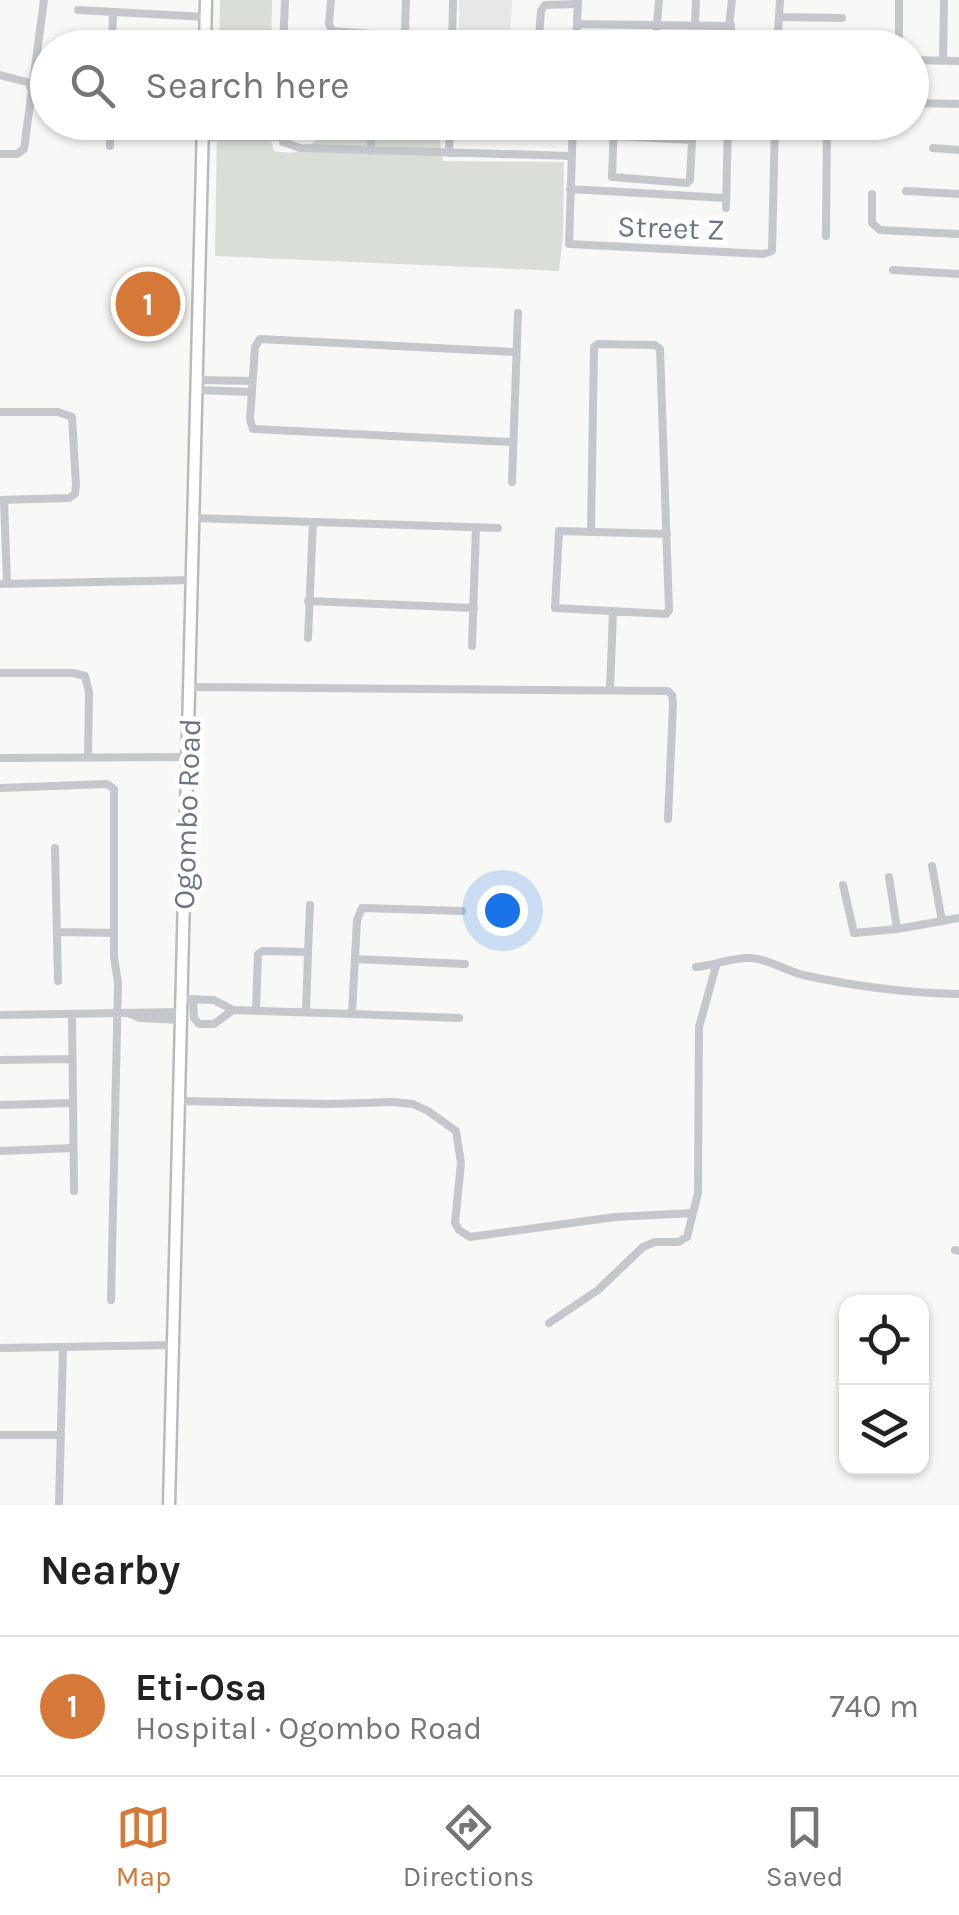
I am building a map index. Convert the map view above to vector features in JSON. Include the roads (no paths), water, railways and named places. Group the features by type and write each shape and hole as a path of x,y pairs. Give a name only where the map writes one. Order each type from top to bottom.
{"main road":[{"path":"206,0 206,30"},
{"name":"Ogombo Road","path":"169,1505 183,1016 188,999 189,757 203,140"}],"street":[{"path":"39,30 44,0"},
{"path":"284,30 285,0"},
{"path":"331,0 331,30"},
{"path":"405,30 406,0"},
{"path":"452,30 453,0"},
{"path":"657,30 659,0"},
{"path":"695,26 696,0"},
{"path":"730,30 732,0"},
{"path":"779,30 780,0"},
{"path":"899,0 899,30"},
{"path":"943,61 944,0"},
{"path":"539,30 544,5 578,2 577,30"},
{"path":"78,10 206,17"},
{"path":"112,30 113,12"},
{"path":"779,17 842,18"},
{"path":"577,24 730,25"},
{"path":"929,61 959,61"},
{"path":"0,75 30,85"},
{"path":"0,154 23,150 30,93"},
{"path":"929,103 959,104"},
{"path":"110,140 110,146"},
{"path":"283,140 300,148 572,156"},
{"path":"370,140 371,151"},
{"path":"449,140 449,153"},
{"path":"573,140 570,189 726,203 728,140"},
{"path":"614,140 612,177 687,183 692,140"},
{"name":"Street Z","path":"570,189 569,244 769,254 774,228 775,140"},
{"path":"826,236 827,140"},
{"path":"933,148 959,150"},
{"path":"906,191 959,194"},
{"path":"872,194 872,223 880,230 959,234"},
{"path":"894,270 959,274"},
{"path":"512,482 518,313"},
{"path":"512,442 253,430 250,425 254,346 260,339 515,352"},
{"path":"591,531 594,347 655,346 660,349 667,534 668,613 556,610 559,532 667,534"},
{"path":"197,385 252,387"},
{"path":"0,412 64,413 74,421 75,432 73,496 2,500 4,584 194,580"},
{"path":"194,518 498,528"},
{"path":"308,638 313,522"},
{"path":"472,646 476,527"},
{"path":"308,601 474,608"},
{"path":"610,690 613,612"},
{"path":"0,674 85,676 89,692 88,757"},
{"path":"191,686 672,693 668,819"},
{"path":"0,758 189,757"},
{"path":"0,788 107,784 114,787 114,933 122,1014 111,1300"},
{"path":"55,848 58,981"},
{"path":"932,866 942,921"},
{"path":"889,877 897,929"},
{"path":"843,885 854,933 959,918"},
{"path":"306,1012 310,905"},
{"path":"352,1014 357,920 362,908 462,911"},
{"path":"58,932 114,933"},
{"path":"256,1010 258,954 308,952"},
{"path":"355,959 464,964"},
{"path":"696,967 716,966 732,959 758,959 810,976 896,990 959,994"},
{"path":"549,1322 598,1290 642,1247 684,1240 698,1192 699,1027 716,966"},
{"path":"233,1010 214,1024 199,1024 188,999 214,1000 233,1010 460,1018"},
{"path":"72,1014 74,1191"},
{"path":"0,1015 183,1016"},
{"path":"0,1060 72,1059"},
{"path":"181,1101 393,1102 413,1104 428,1111 456,1132 460,1162 455,1223 470,1237 692,1212"},
{"path":"0,1106 73,1103"},
{"path":"0,1151 73,1148"},
{"path":"0,1348 175,1344"},
{"path":"59,1505 62,1348"},
{"path":"0,1435 61,1435"}],"place":[{"name":"Eti-Osa","path":"148,304"}]}
